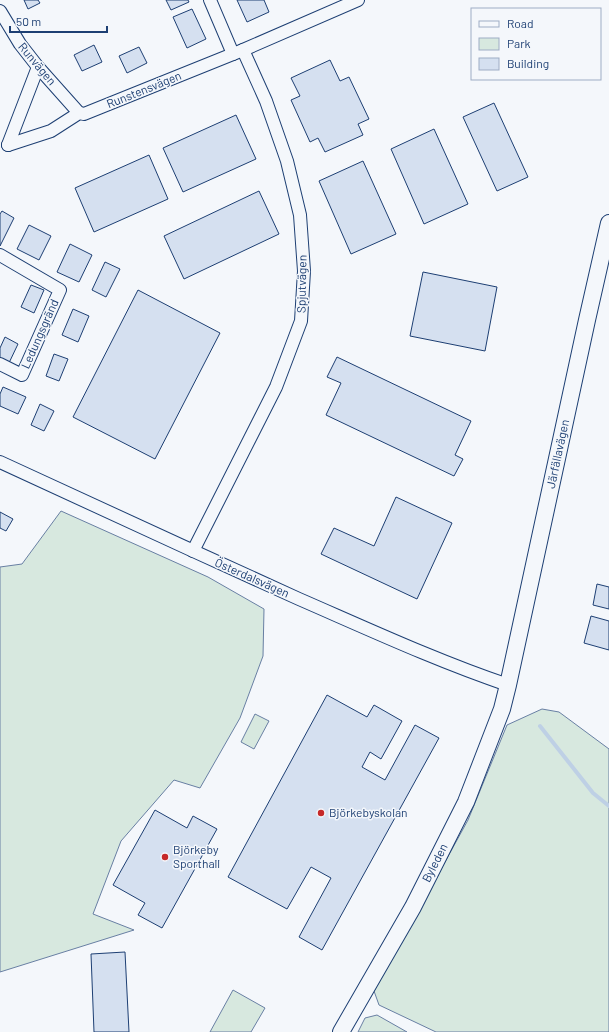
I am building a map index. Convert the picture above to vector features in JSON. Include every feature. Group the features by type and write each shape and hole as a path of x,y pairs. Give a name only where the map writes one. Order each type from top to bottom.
{"street":[{"name":"Spjutvägen","path":"193,552 276,387 301,321 304,271 300,215 287,161 266,101 210,0"},
{"name":"Runstensvägen","path":"38,67 8,145 51,131 79,113 84,114 238,52 358,0"},
{"name":"Runvägen","path":"0,11 20,44 38,67 79,113"},
{"name":"Järfällavägen","path":"508,685 609,223"},
{"name":"Ledungsgränd","path":"0,255 60,290 22,375 0,364"},
{"name":"Österdalsvägen","path":"0,462 193,552 407,646 469,672 508,685"},
{"name":"Byleden","path":"341,1032 413,906 466,802 502,709 508,685"}],"green space":[{"path":"61,511 208,577 264,609 263,656 240,718 200,788 174,780 121,841 93,914 134,930 0,972 0,567 22,564"},
{"path":"542,709 559,712 609,749 609,1032 436,1032 379,1005 374,991 468,820 507,725"},
{"path":"255,714 269,721 254,749 241,742"},
{"path":"233,990 265,1008 251,1032 210,1032"},
{"path":"377,1015 407,1032 358,1032 365,1018"}],"building":[{"path":"24,0 38,0 40,3 28,9"},
{"path":"166,0 188,0 189,2 171,10"},
{"path":"237,0 264,0 269,12 247,22"},
{"path":"192,9 206,39 187,48 173,17"},
{"path":"94,45 102,62 82,71 74,55"},
{"path":"139,47 147,63 127,73 119,56"},
{"path":"330,60 340,81 349,77 369,119 358,124 363,135 325,152 318,138 310,142 291,100 300,96 291,78"},
{"path":"494,103 528,177 497,191 463,117"},
{"path":"236,115 256,159 183,192 163,148"},
{"path":"434,129 468,204 424,224 391,149"},
{"path":"149,155 168,199 94,232 75,188"},
{"path":"363,161 396,234 351,254 319,181"},
{"path":"259,191 279,234 184,279 164,236"},
{"path":"2,211 14,218 0,246 0,214"},
{"path":"29,225 51,236 39,260 17,249"},
{"path":"70,244 92,255 79,282 57,272"},
{"path":"105,262 120,269 106,297 92,290"},
{"path":"423,272 497,287 485,351 410,336"},
{"path":"31,285 44,290 34,313 21,307"},
{"path":"138,290 220,333 155,459 73,417"},
{"path":"73,309 89,316 78,342 62,335"},
{"path":"5,337 18,344 8,365 0,360 0,348"},
{"path":"54,354 68,359 59,381 46,376"},
{"path":"337,357 471,421 455,455 463,459 454,476 326,415 341,383 327,377"},
{"path":"3,387 26,397 18,414 0,406 0,394"},
{"path":"40,404 54,411 44,431 31,425"},
{"path":"396,497 452,523 417,599 321,554 334,528 374,546"},
{"path":"0,512 13,519 6,531 0,528"},
{"path":"597,584 609,587 609,609 593,605"},
{"path":"591,616 609,621 609,650 584,643"},
{"path":"327,695 367,717 374,705 402,721 381,759 370,752 362,767 385,780 415,725 439,738 322,950 299,937 331,878 311,867 287,909 228,877"},
{"name":"Björkeby Sporthall","path":"155,810 187,828 193,816 217,829 162,928 138,915 145,903 113,885"},
{"path":"125,952 129,1032 94,1032 91,954"}],"waterway":[{"path":"540,726 593,793 609,806"}],"place":[{"name":"Björkebyskolan","path":"321,813"},
{"name":"Björkeby Sporthall","path":"165,857"}]}
